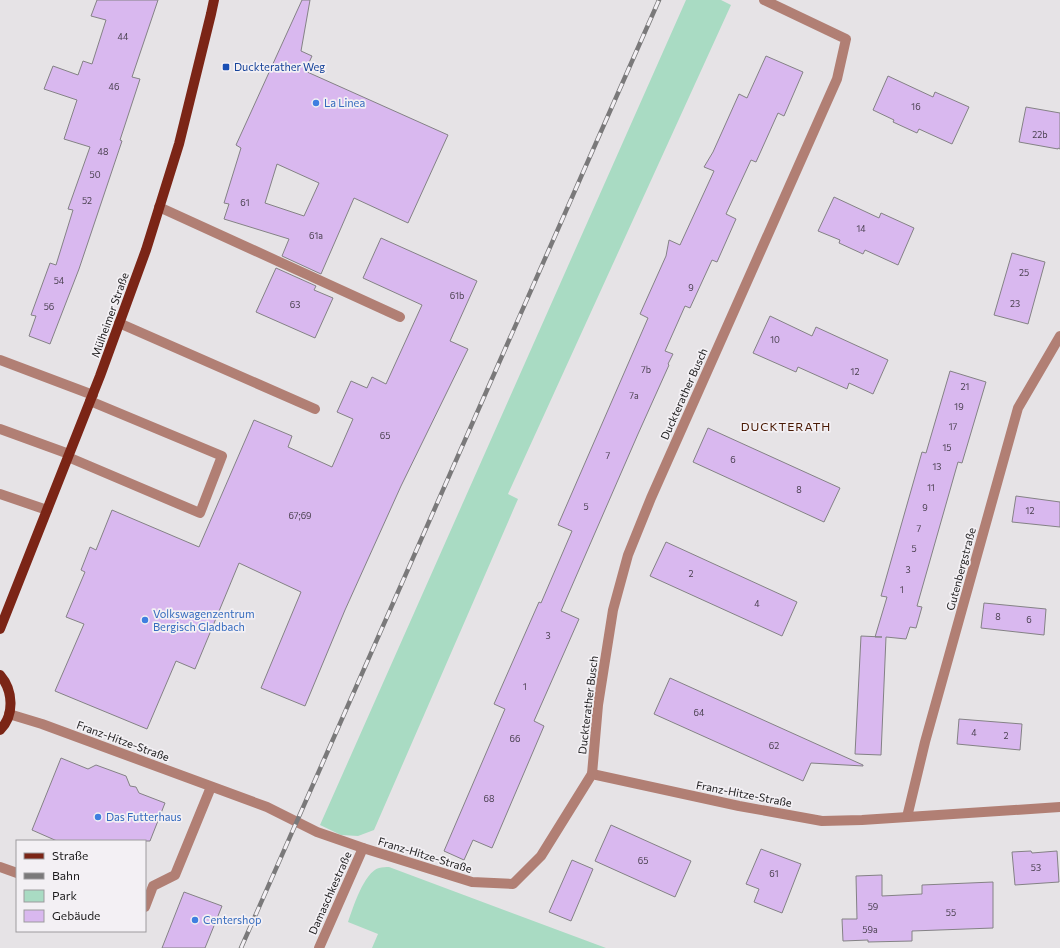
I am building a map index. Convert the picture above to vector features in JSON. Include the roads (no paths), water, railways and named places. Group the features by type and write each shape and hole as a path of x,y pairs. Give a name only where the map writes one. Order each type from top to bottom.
{"main road":[{"name":"Mülheimer Straße","path":"0,629 92,398 146,250 179,144 214,0"},
{"path":"0,675 9,690 11,702 9,714 4,726 0,730"}],"street":[{"name":"Duckterather Busch","path":"592,774 598,705 613,610 628,555 650,498 838,79 846,39 764,0"},
{"path":"159,207 400,317"},
{"path":"119,323 315,409"},
{"name":"Gutenbergstraße","path":"907,817 925,742 1018,408 1060,336"},
{"path":"0,360 92,398 222,456 200,513 69,455 0,429"},
{"path":"0,494 47,510"},
{"name":"Franz-Hitze-Straße","path":"9,714 42,724 267,807 317,832 472,882 513,884 541,856 592,774 739,806 822,822 1060,807"},
{"path":"146,904 153,886 175,875 211,787"},
{"name":"Damaschkestraße","path":"318,948 363,848"},
{"path":"0,867 16,873"}],"railway":[{"path":"241,948 659,0"}],"place":[{"name":"Duckterather Weg","path":"226,67"},
{"name":"La Linea","path":"316,103"},
{"name":"Volkswagenzentrum Bergisch Gladbach","path":"145,620"},
{"name":"Das Futterhaus","path":"98,817"},
{"name":"Centershop","path":"195,920"}],"district":[{"name":"DUCKTERATH","path":"786,427"}]}
